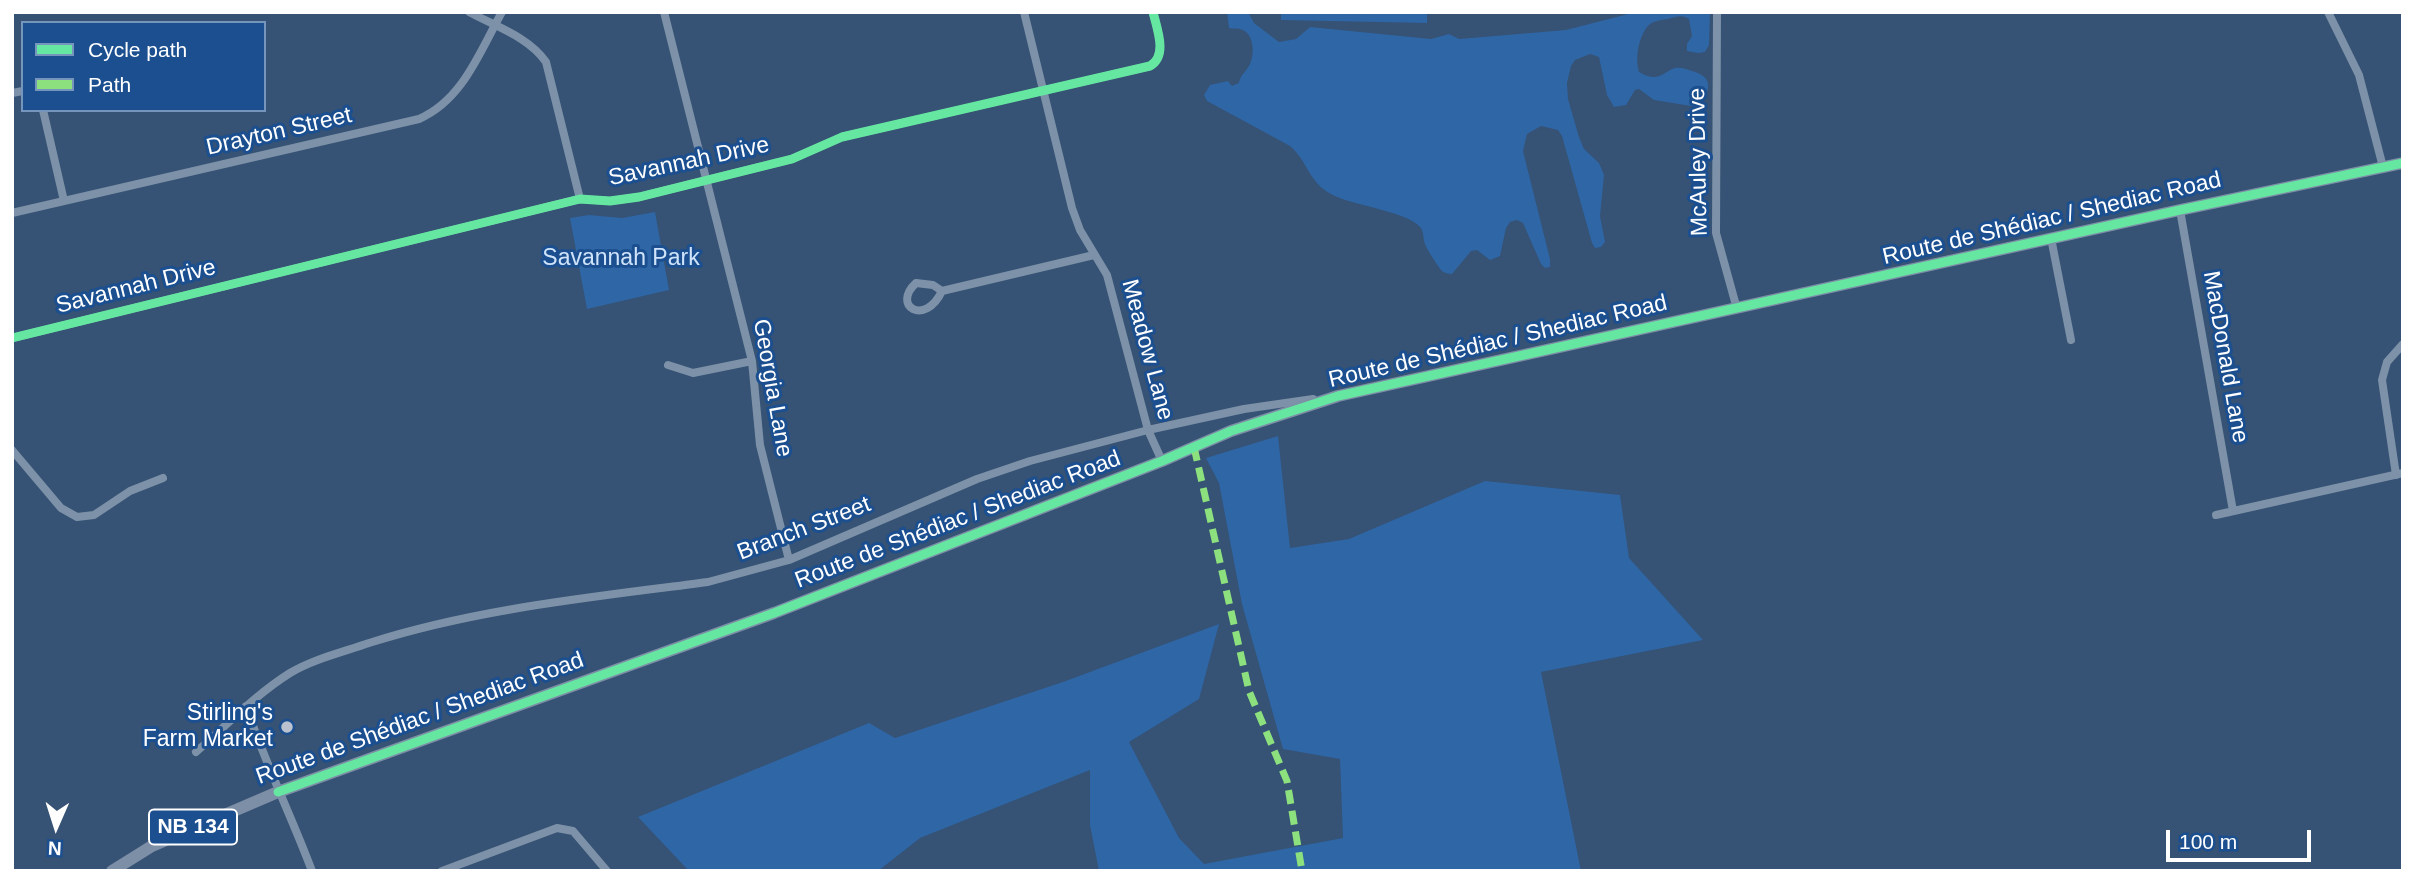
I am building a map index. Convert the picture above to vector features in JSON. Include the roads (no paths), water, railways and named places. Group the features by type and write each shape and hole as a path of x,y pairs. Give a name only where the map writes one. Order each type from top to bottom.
{"main road":[{"name":"Route de Shédiac / Shediac Road","path":"113,871 152,846 278,792 774,613 1162,461 1231,431 1338,396 2403,163"}],"street":[{"path":"469,12 531,45 546,62 580,199"},
{"name":"Drayton Street","path":"12,213 419,118 439,109 452,98 502,12"},
{"name":"Georgia Lane","path":"664,12 752,362 760,445 789,560"},
{"name":"Meadow Lane","path":"1024,12 1072,208 1080,230 1107,275 1148,429 1162,461"},
{"name":"Savannah Drive","path":"12,338 580,199 610,201 639,197 707,181 792,159 842,137 1156,63 1161,54 1153,12"},
{"name":"McAuley Drive","path":"1717,12 1716,233 1737,309"},
{"path":"2328,12 2360,75 2383,167"},
{"path":"43,112 64,201"},
{"name":"MacDonald Lane","path":"2180,210 2232,511"},
{"path":"2051,238 2071,340"},
{"path":"942,291 933,285 916,283 909,289 907,302 910,308 924,311 932,307 942,291 1094,256"},
{"path":"2216,515 2399,474 2382,380 2387,362 2403,344"},
{"path":"668,365 693,373 752,362"},
{"name":"Branch Street","path":"196,752 246,706 292,672 332,655 406,631 502,610 708,582 789,560 977,479 1030,461 1148,429 1244,409 1338,396"},
{"path":"12,450 61,508 77,517 94,515 130,491 163,478"},
{"path":"246,706 278,792 288,808 312,871"},
{"path":"442,871 557,828 573,831 607,871"}],"place":[{"name":"Stirling's Farm Market","path":"287,727"}],"park label":[{"name":"Savannah Park","path":"621,259"}]}
